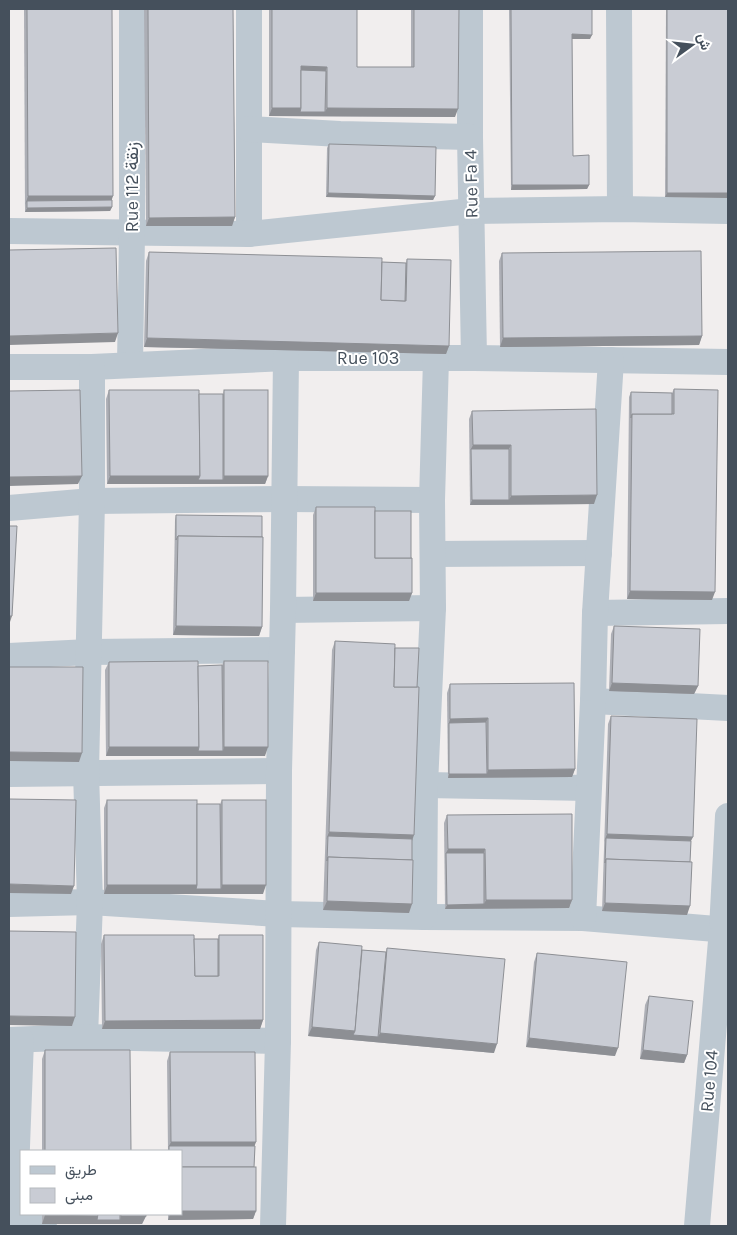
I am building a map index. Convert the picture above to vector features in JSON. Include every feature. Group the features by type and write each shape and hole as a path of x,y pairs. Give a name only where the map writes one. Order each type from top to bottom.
{"street":[{"name":"Rue 112 زنقة","path":"130,364 132,9"},
{"path":"249,9 249,234"},
{"name":"Rue Fa 4","path":"470,9 474,358"},
{"path":"619,9 620,209"},
{"path":"248,129 340,134 470,136"},
{"path":"9,231 249,234 471,211 620,209 728,211"},
{"path":"273,1226 278,1041 279,771 286,358"},
{"name":"Rue 103","path":"9,367 92,367 286,358 474,358 728,362"},
{"path":"424,918 425,785 433,608 432,500 436,359"},
{"path":"583,918 595,612 611,360"},
{"path":"85,1037 90,902 86,772 92,501 92,367"},
{"path":"9,508 92,501 432,500"},
{"path":"433,554 599,553"},
{"path":"283,610 433,608"},
{"path":"595,612 728,611"},
{"path":"9,656 89,652 282,650"},
{"path":"593,701 728,708"},
{"path":"9,774 279,771"},
{"path":"425,785 588,788"},
{"name":"Rue 104","path":"697,1226 725,930 728,816"},
{"path":"9,904 90,902 279,914 424,918 583,918 725,930"},
{"path":"14,1226 15,1040 85,1037 278,1041"},
{"path":"9,1226 44,1226"}],"building":[{"path":"27,9 112,9 113,196 28,196"},
{"path":"148,9 233,9 235,217 149,218"},
{"path":"272,9 357,9 357,67 414,67 414,9 459,9 458,109 327,108 327,67 301,66 301,108 272,108"},
{"path":"511,9 592,9 592,35 572,34 573,156 589,155 589,185 512,185"},
{"path":"667,9 728,9 728,193 667,193"},
{"path":"301,70 326,71 325,112 300,112"},
{"path":"329,144 436,147 435,196 328,193"},
{"path":"112,200 112,207 27,208 27,201"},
{"path":"116,248 118,333 9,336 9,250"},
{"path":"701,251 702,336 503,338 502,253"},
{"path":"149,252 382,258 381,300 406,301 407,259 451,260 449,346 147,338"},
{"path":"382,262 406,263 405,301 381,300"},
{"path":"674,389 718,390 715,592 630,591 632,414 674,414"},
{"path":"80,390 82,476 9,477 9,391"},
{"path":"109,390 199,390 200,476 110,476"},
{"path":"224,390 268,390 268,476 224,476"},
{"path":"631,392 672,393 672,414 632,414 631,418"},
{"path":"199,394 223,394 223,480 198,480 200,476"},
{"path":"596,409 597,495 511,496 511,445 473,445 472,411"},
{"path":"471,449 509,449 509,500 472,500"},
{"path":"316,507 375,507 375,558 412,558 412,593 316,593"},
{"path":"375,511 411,511 411,558 375,558"},
{"path":"176,515 262,516 262,537 178,536 176,540"},
{"path":"9,526 17,526 12,616 9,616"},
{"path":"178,536 263,537 262,627 176,626"},
{"path":"614,626 700,629 698,686 612,683"},
{"path":"335,641 395,644 394,687 419,687 414,835 329,832"},
{"path":"395,648 419,648 417,687 394,687"},
{"path":"198,661 199,747 109,747 109,662"},
{"path":"224,661 268,661 268,747 224,747"},
{"path":"222,665 223,751 198,751 198,666"},
{"path":"9,667 83,667 82,753 9,752"},
{"path":"574,683 575,769 488,770 488,718 450,719 450,684"},
{"path":"611,716 697,719 693,837 607,834"},
{"path":"486,722 487,774 449,774 449,723"},
{"path":"9,799 76,800 74,886 9,884"},
{"path":"107,800 197,800 197,885 107,885"},
{"path":"222,800 266,800 266,885 222,885"},
{"path":"197,804 220,804 221,889 196,889"},
{"path":"572,814 572,900 486,900 485,849 448,849 447,815"},
{"path":"328,836 412,839 412,860 328,857 327,861"},
{"path":"606,838 691,841 690,862 606,859 605,863"},
{"path":"446,853 484,853 484,904 447,905"},
{"path":"328,857 413,860 412,904 327,901"},
{"path":"606,859 692,862 690,906 605,903"},
{"path":"9,931 76,932 75,1017 9,1016"},
{"path":"104,935 194,935 195,976 219,976 219,935 263,935 263,1020 105,1021"},
{"path":"194,939 218,939 218,976 195,976"},
{"path":"319,942 362,946 355,1031 312,1027"},
{"path":"387,948 505,959 497,1044 380,1033"},
{"path":"362,950 386,952 378,1037 353,1035 355,1031"},
{"path":"537,953 627,962 618,1048 529,1038"},
{"path":"649,996 693,1001 687,1055 643,1050"},
{"path":"45,1050 130,1050 131,1150 45,1150"},
{"path":"170,1052 255,1052 256,1142 171,1142"},
{"path":"169,1146 255,1146 254,1167 182,1167 182,1150 169,1150"},
{"path":"182,1167 256,1167 256,1211 182,1211"},
{"path":"45,1215 98,1215 98,1216"},
{"path":"98,1215 120,1215 120,1220 97,1220"},
{"path":"121,1215 146,1215 146,1216"}]}
